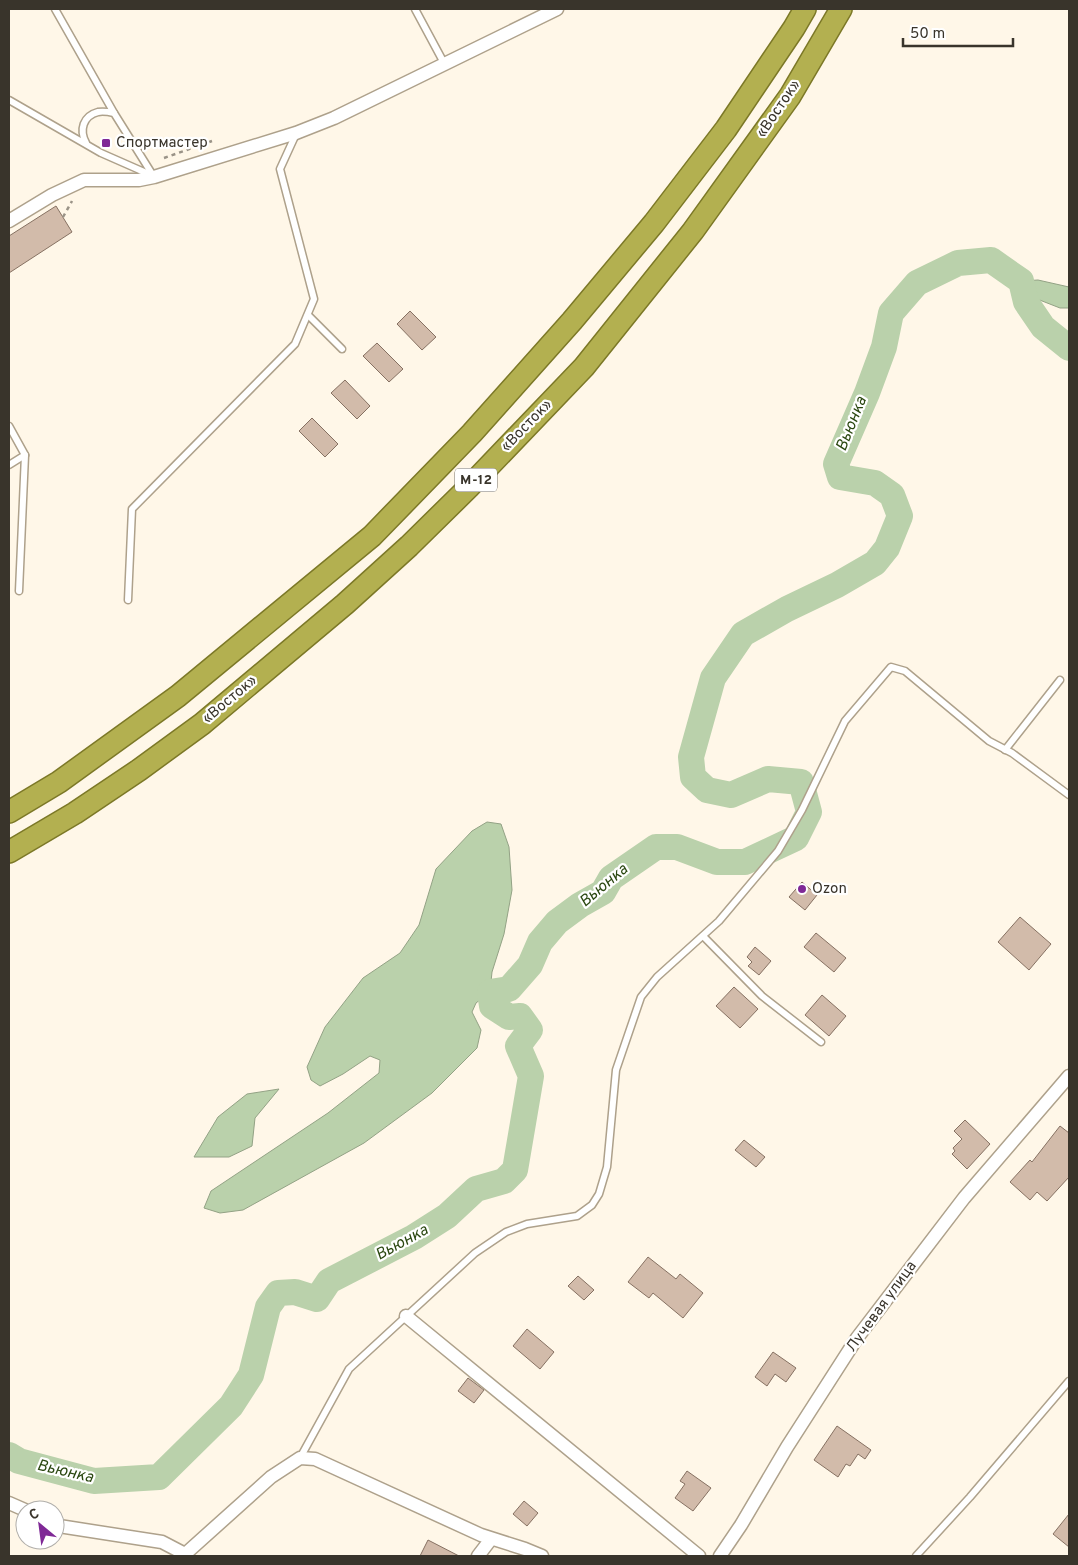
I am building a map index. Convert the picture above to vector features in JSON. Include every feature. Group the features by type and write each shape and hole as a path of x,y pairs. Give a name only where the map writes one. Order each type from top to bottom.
{"highway":[{"name":"М-12","path":"9,812 59,782 178,696 372,536 472,433 572,321 648,230 726,129 805,9"},
{"name":"«Восток»","path":"9,852 75,813 139,770 202,724 345,604 409,546 469,487 584,367 692,231 790,96 841,9"}],"street":[{"path":"9,221 52,195 84,180 139,180 154,177 296,133 334,118 557,9"},
{"name":"Лучевая улица","path":"720,1556 741,1525 787,1446 858,1338 964,1198 1069,1076"},
{"path":"406,1316 699,1556"},
{"path":"65,1527 162,1542 184,1555 271,1477 300,1458 315,1459 491,1539 542,1556"},
{"path":"478,1556 491,1539"}],"lane":[{"path":"55,9 114,113 154,177"},
{"path":"416,9 444,63"},
{"path":"9,100 100,152 154,177"},
{"path":"86,144 81,135 83,124 90,115 100,112 114,113"},
{"path":"128,600 132,509 296,344 314,299 280,169 296,133"},
{"path":"308,315 342,349"},
{"path":"9,426 25,455 19,591"},
{"path":"9,464 25,455"},
{"path":"300,1458 349,1369 475,1253 506,1232 527,1224 577,1216 592,1205 599,1194 607,1167 616,1070 641,997 657,977 719,921 778,851 802,810 845,721 891,667 905,671 989,741 1069,795"},
{"path":"1005,750 1060,680"},
{"path":"703,936 762,996 821,1042"},
{"path":"916,1556 970,1497 1069,1381"}],"path":[{"path":"147,164 212,141"}],"shaded area":[{"path":"1038,280 1069,287 1069,308 1060,308 1037,299 1026,302 1021,281"},
{"path":"487,822 501,824 509,847 512,890 504,934 492,972 490,992 476,1003 472,1012 481,1030 477,1048 432,1093 364,1143 243,1210 220,1213 204,1208 211,1191 328,1113 379,1073 380,1060 370,1056 343,1074 320,1086 311,1080 307,1067 325,1027 363,978 400,953 419,925 436,869 472,831"},
{"path":"279,1089 255,1118 252,1146 229,1157 194,1157 218,1117 247,1094"}],"building":[{"path":"56,206 72,232 9,273 9,236"},
{"path":"410,311 436,337 422,350 397,324"},
{"path":"377,343 403,369 389,382 363,356"},
{"path":"345,380 370,406 357,419 331,393"},
{"path":"312,418 338,444 325,457 299,431"},
{"path":"802,882 817,895 805,910 789,897"},
{"path":"1020,917 1051,944 1029,970 998,942"},
{"path":"816,933 846,958 834,972 804,947"},
{"path":"755,947 771,961 759,975 748,966 752,962 747,957"},
{"path":"734,987 758,1009 740,1028 716,1006"},
{"path":"822,995 846,1016 829,1036 805,1015"},
{"path":"965,1120 990,1144 967,1169 952,1154 955,1151 953,1148 962,1139 954,1131"},
{"path":"1060,1126 1069,1133 1069,1177 1047,1201 1037,1192 1030,1200 1010,1182 1030,1160 1032,1162"},
{"path":"744,1140 765,1157 756,1167 735,1150"},
{"path":"648,1257 676,1279 680,1274 703,1293 683,1318 653,1293 649,1298 628,1282"},
{"path":"578,1276 594,1290 584,1300 568,1286"},
{"path":"527,1329 554,1352 540,1369 513,1346"},
{"path":"773,1352 796,1368 786,1382 775,1374 767,1386 755,1377"},
{"path":"468,1378 484,1390 474,1403 458,1391"},
{"path":"837,1426 871,1450 865,1459 858,1454 850,1466 846,1464 838,1477 814,1460"},
{"path":"687,1471 711,1488 693,1511 675,1498 685,1484 680,1481"},
{"path":"524,1501 538,1513 527,1526 513,1514"},
{"path":"1069,1514 1069,1547 1053,1534"},
{"path":"428,1540 459,1556 420,1556"}],"waterway":[{"name":"Вьюнка","path":"9,1455 19,1461 94,1481 159,1477 231,1406 251,1375 268,1307 278,1293 295,1292 317,1299 329,1281 414,1237 447,1216 476,1189 504,1181 515,1170 531,1076 518,1046 530,1030 520,1016 509,1017 492,1006 490,992 509,989 530,965 540,942 557,922 580,905 603,892 611,878 656,847 677,847 717,862 745,862 796,838 809,812 801,782 768,779 731,795 707,790 693,777 691,757 713,678 743,634 875,563 887,548 900,516 892,495 875,483 840,477 836,464 867,393 884,347 891,313 917,283 958,263 991,260 1021,281 1026,302 1043,327 1069,348"}],"place":[{"name":"Спортмастер","path":"106,143"},
{"name":"Ozon","path":"802,889"}]}
